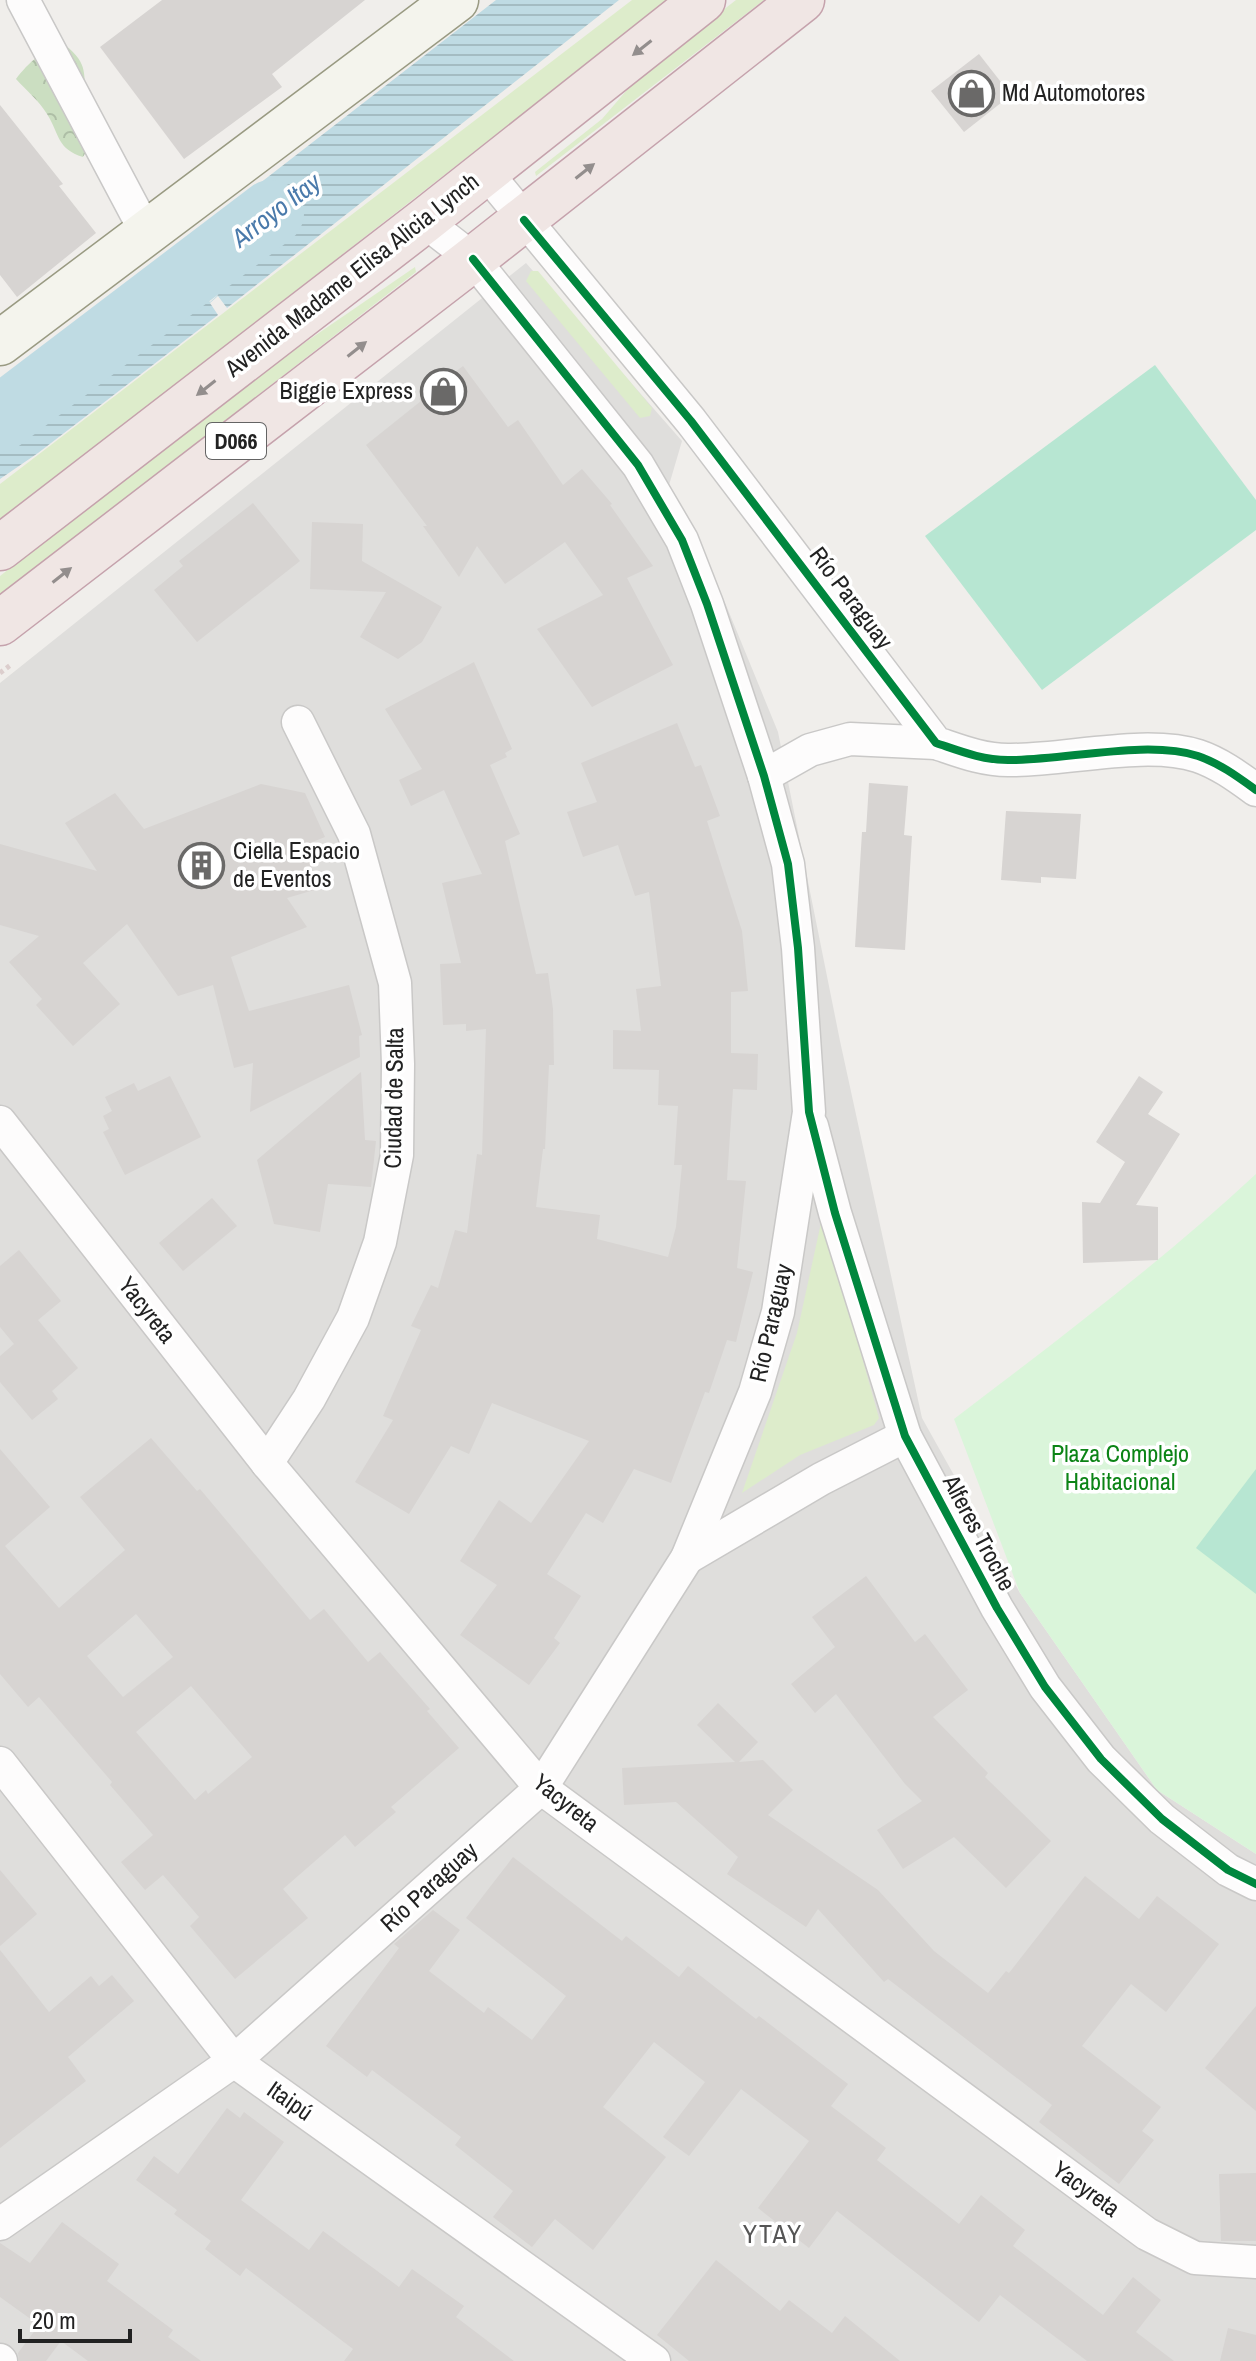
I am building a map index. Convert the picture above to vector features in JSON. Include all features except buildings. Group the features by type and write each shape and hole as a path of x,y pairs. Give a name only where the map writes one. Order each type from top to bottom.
{"highway":[{"name":"Avenida Madame Elisa Alicia Lynch","path":"0,548 424,221 703,0"},
{"name":"D066","path":"0,623 524,220 802,0"}],"main road":[{"path":"0,343 456,0"}],"street":[{"path":"23,0 146,232"},
{"name":"Río Paraguay","path":"485,171 691,421 936,743"},
{"name":"Río Paraguay","path":"0,2224 234,2061 541,1788 687,1558 755,1392 778,1312 809,1112 798,948 788,864 764,776 707,604 682,540 638,465 473,259 424,221"},
{"name":"Ciudad de Salta","path":"267,1463 309,1399 353,1318 380,1242 397,1155 395,983 354,834 298,722"},
{"path":"764,776 810,750 850,739 936,743 976,757 1007,760 1160,749 1197,755 1225,768 1256,790"},
{"name":"Alferes Troche","path":"809,1112 835,1213 905,1436 997,1608 1045,1687 1101,1759 1162,1819 1228,1870 1256,1884"},
{"name":"Yacyreta","path":"0,1122 267,1463 541,1788 1147,2234 1195,2258 1256,2262"},
{"path":"687,1558 821,1479 905,1436"},
{"name":"Itaipú","path":"0,1763 234,2061 654,2361"}],"shaded area":[{"path":"526,263 682,441 667,492 726,605 778,732 840,1041 922,1418 1020,1593 1157,1790 1256,1854 1256,2361 0,2361 0,683"}],"green space":[{"path":"632,0 669,0 0,521 0,484"},
{"path":"736,0 764,0 536,176 535,172 602,119 639,76"},
{"path":"65,45 82,64 88,105 98,131 83,157 68,150 44,109 16,79 37,57"},
{"path":"415,267 416,272 0,596 0,576 249,381"},
{"path":"531,271 538,271 652,408 650,416 640,418 526,281"},
{"path":"1155,365 1256,500 1256,530 1042,690 925,536"},
{"name":"Plaza Complejo Habitacional","path":"1256,1174 1256,1854 1157,1790 1020,1593 954,1419 1146,1269"},
{"path":"821,1223 826,1229 879,1418 874,1425 800,1455 742,1493 797,1333"},
{"path":"1256,1469 1256,1594 1196,1548"}],"water":[{"path":"496,0 619,0 227,308 218,296 210,303 218,315 0,479 0,385 170,253 210,302 218,295 180,245"}],"waterway":[{"name":"Arroyo Itay","path":"0,419 271,213"}],"cycle path":[{"path":"524,220 691,421 936,743 998,760 1130,750 1177,751 1213,762 1256,790"},
{"path":"473,259 638,465 682,540 707,604 764,776 788,864 798,948 809,1112 835,1213 905,1436 997,1608 1045,1687 1101,1759 1162,1819 1228,1870 1256,1884"}],"place":[{"name":"Md Automotores","path":"971,93"},
{"name":"Biggie Express","path":"444,391"},
{"name":"Ciella Espacio de Eventos","path":"202,865"}],"district":[{"name":"YTAY","path":"773,2234"}]}
